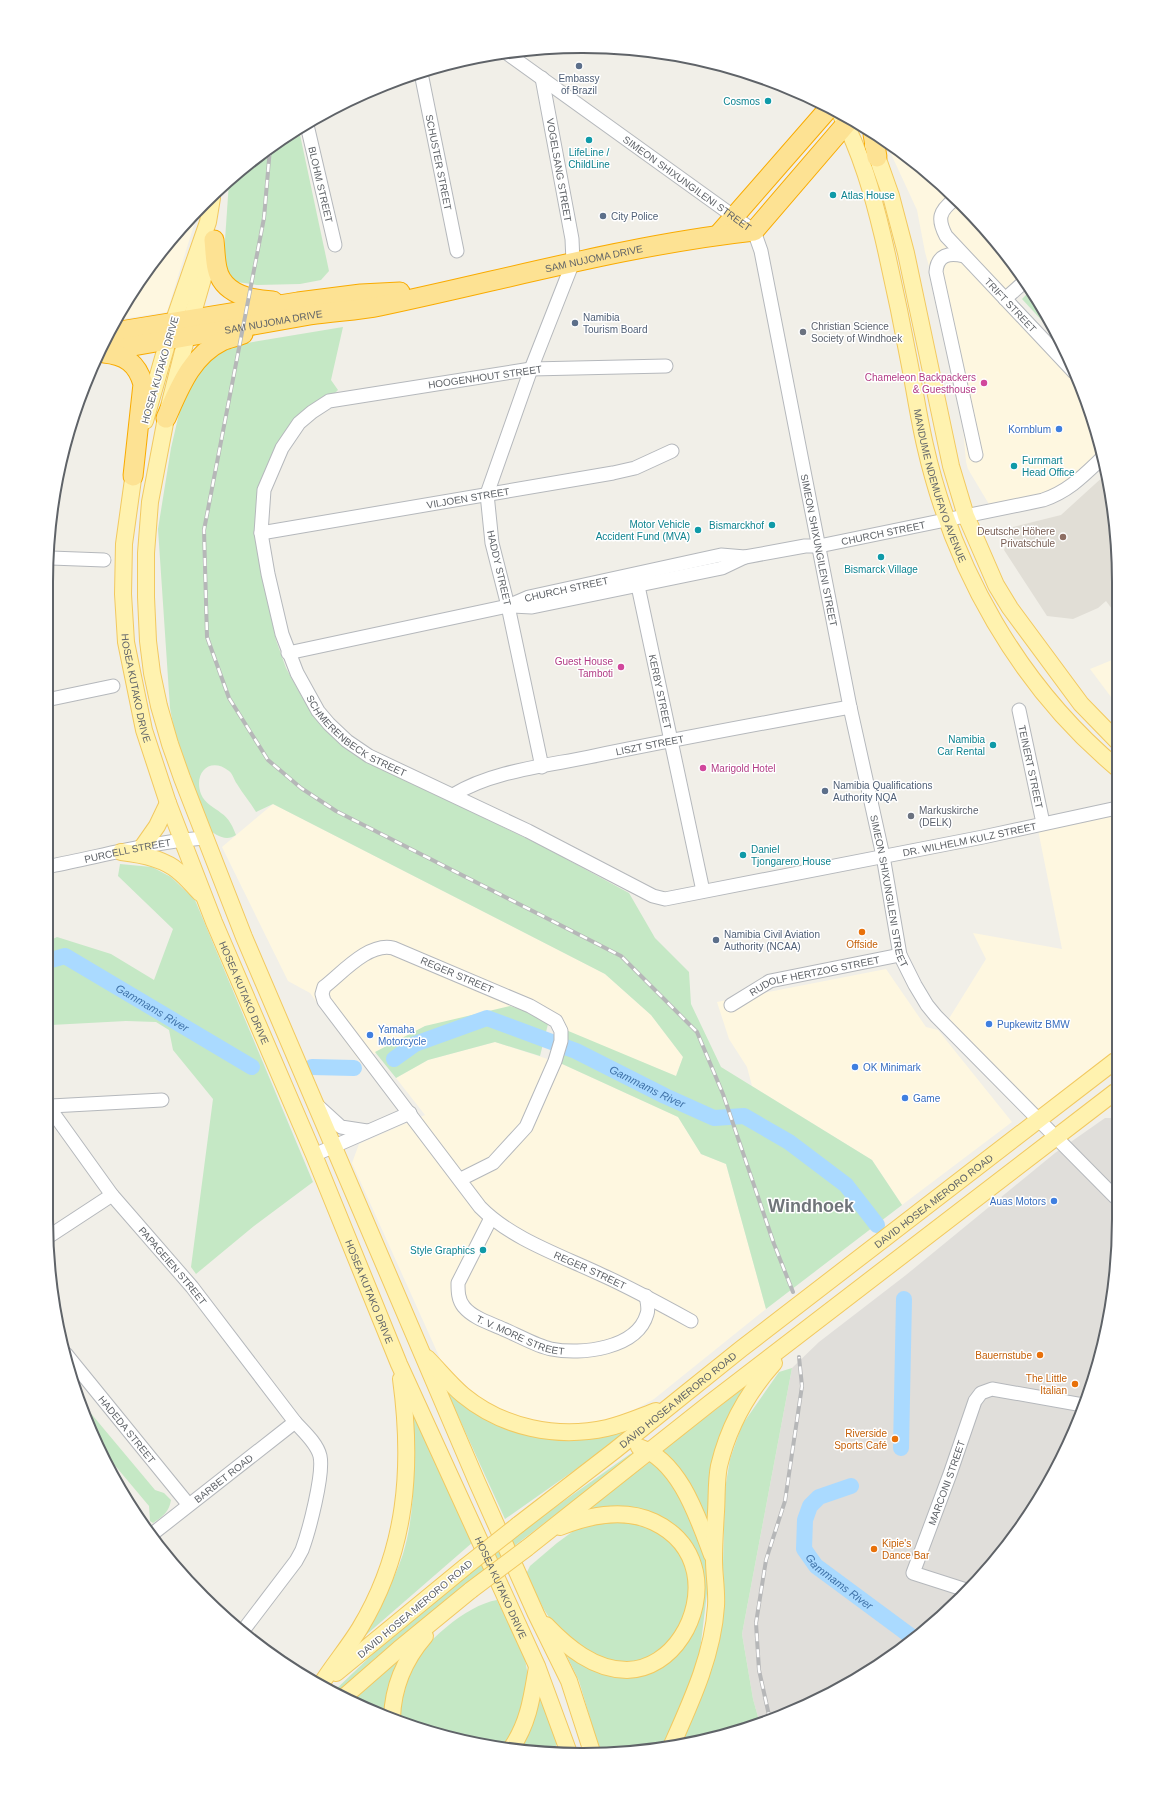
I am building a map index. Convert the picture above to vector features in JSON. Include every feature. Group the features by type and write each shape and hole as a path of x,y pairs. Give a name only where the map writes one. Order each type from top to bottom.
{"highway":[{"path":"718,235 825,112"},
{"path":"754,231 843,122"},
{"path":"874,140 877,157"},
{"name":"SAM NUJOMA DRIVE","path":"107,351 180,330 298,309 360,294 448,291 573,262 718,235 754,231"},
{"path":"214,240 217,270 224,282 233,291 237,294 298,309"},
{"path":"166,418 188,371 207,351 222,341 298,309"},
{"name":"SAM NUJOMA DRIVE","path":"116,333 180,330"},
{"path":"105,353 116,354 132,363 140,373 143,384 133,476"}],"main road":[{"name":"MANDUME NDEMUFAYO AVENUE","path":"848,125 875,204 894,283 925,445 946,520 976,589 1001,633 1023,667 1065,719 1112,763"},
{"name":"MANDUME NDEMUFAYO AVENUE","path":"870,138 891,196 906,253 951,466 966,516 996,585 1010,608 1081,704 1112,736"},
{"name":"HOSEA KUTAKO DRIVE","path":"215,201 214,240 145,421 133,476 124,544 123,594 126,642 144,730 168,803 204,897 314,1155 399,1364 537,1666 567,1748"},
{"name":"HOSEA KUTAKO DRIVE","path":"211,205 208,222 180,330 166,418 150,502 146,553 148,641 152,673 170,744 204,838 244,937 536,1614 569,1681 591,1748"},
{"path":"142,846 157,826 168,803"},
{"path":"121,852 146,857 172,867 177,870 204,897"},
{"name":"DAVID HOSEA MERORO ROAD","path":"326,1682 465,1567 668,1407 1112,1064"},
{"name":"DAVID HOSEA MERORO ROAD","path":"348,1693 456,1602 527,1548 649,1450 1056,1139 1112,1094"},
{"path":"674,1740 697,1685 710,1642 716,1605 714,1560 719,1468 724,1447 733,1426 760,1378 792,1342 815,1322"},
{"path":"422,1352 452,1385 477,1405 508,1422 538,1430 584,1432 608,1428 668,1407"},
{"path":"325,1681 360,1628 387,1573 394,1550 405,1495 407,1461 406,1420 399,1364"},
{"path":"614,1451 636,1446 649,1450 668,1467 690,1499 714,1560"},
{"path":"536,1614 568,1646 579,1653 594,1662 626,1670 640,1668 654,1662 674,1648 682,1637 694,1606 696,1590 695,1571 687,1552 671,1531 648,1519 632,1515 616,1514 596,1516 579,1520 547,1532"},
{"path":"393,1713 394,1698 400,1676 408,1659 417,1645 456,1602"},
{"path":"514,1743 522,1730 530,1710 537,1666"}],"street":[{"name":"SIMEON SHIXUNGILENI STREET","path":"514,58 754,231 763,259 850,706 883,856 900,955 906,970 927,1005 948,1029 1039,1120"},
{"name":"SCHUSTER STREET","path":"422,78 457,251"},
{"name":"VOGELSANG STREET","path":"542,78 572,239 573,262"},
{"name":"BLOHM STREET","path":"308,130 335,245"},
{"name":"TRIFT STREET","path":"951,203 943,211 940,219 941,226 946,236 1063,360"},
{"path":"964,256 949,253 941,258 937,264 936,272 976,455"},
{"name":"HADDY STREET","path":"542,767 508,606 492,543 487,494 531,368 573,262"},
{"path":"1005,299 1021,285"},
{"name":"HOOGENHOUT STREET","path":"329,401 531,368 666,366"},
{"name":"SCHMERENBECK STREET","path":"329,401 299,423 282,448 264,490 261,533 268,574 288,653 300,680 318,711 348,741 369,756 528,831 653,896 665,899 703,891"},
{"name":"VILJOEN STREET","path":"261,533 487,494 567,482 635,468 672,451"},
{"name":"CHURCH STREET","path":"288,653 508,606 530,596 721,555 745,557 805,546 819,546 1043,500 1058,494 1074,484 1098,462"},
{"name":"CHURCH STREET","path":"508,606 532,607 638,586 722,568 745,557"},
{"path":"54,558 104,560"},
{"name":"KERBY STREET","path":"638,586 703,891"},
{"path":"53,699 113,686"},
{"name":"LISZT STREET","path":"453,795 473,784 488,779 672,740 850,706"},
{"name":"TEINERT STREET","path":"1019,710 1043,823"},
{"name":"DR. WILHELM KULZ STREET","path":"703,891 1112,809"},
{"name":"PURCELL STREET","path":"53,866 121,852 142,846 204,838"},
{"name":"REGER STREET","path":"461,1178 493,1163 526,1127 556,1061 561,1041 561,1031 556,1021 530,1006 393,948 381,946 370,951 324,987 323,998 461,1178 476,1201 491,1218 515,1234 646,1296 691,1321"},
{"name":"RUDOLF HERTZOG STREET","path":"731,1004 770,981 900,955"},
{"path":"53,1106 162,1100"},
{"path":"314,1101 335,1123 341,1127 368,1132"},
{"name":"PAPAGEIEN STREET","path":"53,1113 112,1195 192,1287 295,1422 311,1439 320,1455 320,1475 305,1542 296,1561 246,1627"},
{"path":"314,1155 410,1113"},
{"path":"1039,1120 1056,1139 1112,1194"},
{"path":"53,1233 112,1195"},
{"name":"T. V. MORE STREET","path":"491,1218 458,1283 458,1294 463,1306 477,1318 550,1349 585,1351 620,1342 636,1332 647,1314 646,1296"},
{"name":"HADEDA STREET","path":"73,1363 188,1504"},
{"name":"MARCONI STREET","path":"961,1588 913,1573 950,1474 975,1401 981,1393 992,1389 1078,1404"},
{"name":"BARBET ROAD","path":"155,1531 188,1504 295,1422"}],"shaded area":[{"path":"890,151 932,184 981,233 1021,285 1005,299 1063,362 1084,412 1098,462 1074,484 993,511 968,469 966,462 958,372 925,252 917,210"},
{"path":"195,221 167,312 124,319 142,288 162,260"},
{"name":"Deutsche Höhere Privatschule","path":"1102,478 1111,548 1112,609 1106,601 1098,608 1073,619 1047,616 1004,550 1013,527 1061,515"},
{"path":"1112,660 1112,698 1090,669"},
{"path":"273,804 605,974 651,1015 683,1057 676,1076 548,1024 523,1010 425,1026 360,1062 310,993 288,981 222,847"},
{"path":"1112,809 1112,1061 1039,1120 945,1025 986,959 973,933 1062,949 1037,825"},
{"path":"886,969 926,1027 938,1030 1012,1122 902,1205 872,1160 752,1086 747,1067 729,1039 717,1002"},
{"path":"495,1042 560,1063 678,1117 701,1154 726,1164 766,1309 654,1399 623,1416 591,1425 555,1424 512,1416 483,1401 443,1365 352,1163 359,1144 425,1115 396,1078 428,1060"},
{"path":"1105,1118 1112,1118 1111,1253 1102,1322 1084,1389 1072,1421 1057,1453 1023,1513 1003,1541 981,1568 932,1617 877,1659 847,1677 785,1708 758,1718 753,1699 742,1634 792,1368 819,1342 906,1275 1055,1153"}],"green space":[{"path":"300,135 329,271 321,280 300,284 257,285 230,281 223,269 229,188 260,162"},
{"path":"1027,294 1043,322 1022,299"},
{"path":"343,327 331,380 338,390 330,398 314,405 260,491 255,517 257,551 276,640 286,668 302,697 320,720 371,763 546,848 629,893 655,938 689,972 691,1004 721,1067 872,1160 902,1205 766,1309 726,1164 701,1154 678,1117 560,1063 566,1030 676,1076 683,1057 651,1015 605,974 273,804 256,812 230,772 215,765 205,769 201,774 199,786 201,794 207,803 226,817 236,835 225,838 217,835 207,828 174,729 170,708 158,529 171,448 185,388 197,368 223,347"},
{"path":"120,864 152,867 171,877 195,900 313,1182 254,1226 196,1274 191,1267 213,1099 173,1050 169,1030 156,1022 126,1021 53,1025 53,939 57,937 111,954 154,980 173,929 118,876"},
{"path":"510,1006 523,1010 548,1024 540,1056 495,1042 428,1060 396,1078 375,1052 425,1026"},
{"path":"792,1368 742,1634 753,1699 758,1718 720,1730 684,1738 704,1690 719,1643 724,1609 723,1564 725,1489 730,1459 742,1425 779,1372"},
{"path":"443,1383 513,1427 636,1427 505,1519"},
{"path":"749,1384 733,1408 710,1535 662,1451"},
{"path":"410,1403 473,1542 359,1641 394,1577 403,1554 408,1535 413,1498"},
{"path":"90,1412 155,1490 164,1493 171,1500 169,1508 153,1523 150,1521 149,1506 114,1464"},
{"path":"640,1450 492,1563 373,1660 342,1690 338,1688 375,1652 473,1569 540,1518 630,1454"},
{"path":"654,1459 666,1472 703,1543 707,1565 708,1585 698,1667 667,1741 617,1747 599,1748 579,1681 563,1648 589,1663 655,1667 699,1605 672,1526 577,1515"},
{"path":"641,1520 678,1544 690,1572 688,1606 678,1632 654,1657 621,1664 587,1653 554,1625 543,1608 526,1574 530,1566 557,1543 583,1524"},
{"path":"497,1600 519,1644 525,1659 528,1676 527,1703 508,1742 479,1738 445,1730 397,1714 405,1677 414,1661 446,1627 472,1609 485,1603"},
{"path":"907,1626 914,1632 902,1641"},
{"path":"410,1648 388,1711 357,1697"},
{"path":"540,1688 557,1743 555,1747 520,1744"}],"waterway":[{"name":"Gammams River","path":"53,959 65,956 252,1067"},
{"name":"Gammams River","path":"394,1059 415,1044 487,1018 576,1051 665,1096 714,1118 744,1116 789,1142 846,1185 877,1225"},
{"name":"Gammams River","path":"312,1067 354,1068"},
{"name":"Gammams River","path":"901,1448 904,1299"},
{"name":"Gammams River","path":"851,1486 819,1497 810,1506 805,1520 804,1549 816,1566 910,1635"}],"railway":[{"path":"269,155 264,218 204,530 207,637 229,698 268,760 301,788 336,811 621,956 697,1032 723,1094 774,1244 793,1292"},
{"path":"769,1714 759,1670 756,1623 766,1560 785,1501 802,1386 799,1357"}],"place":[{"name":"Embassy of Brazil","path":"579,66"},
{"name":"Cosmos","path":"768,101"},
{"name":"LifeLine / ChildLine","path":"589,140"},
{"name":"Atlas House","path":"833,195"},
{"name":"City Police","path":"603,216"},
{"name":"Namibia Tourism Board","path":"575,323"},
{"name":"Christian Science Society of Windhoek","path":"803,332"},
{"name":"Chameleon Backpackers & Guesthouse","path":"984,383"},
{"name":"Kornblum","path":"1059,429"},
{"name":"Furnmart Head Office","path":"1014,466"},
{"name":"Bismarckhof","path":"772,525"},
{"name":"Motor Vehicle Accident Fund (MVA)","path":"698,530"},
{"name":"Deutsche Höhere Privatschule","path":"1063,537"},
{"name":"Bismarck Village","path":"881,557"},
{"name":"Guest House Tamboti","path":"621,667"},
{"name":"Namibia Car Rental","path":"993,745"},
{"name":"Marigold Hotel","path":"703,768"},
{"name":"Namibia Qualifications Authority NQA","path":"825,791"},
{"name":"Markuskirche (DELK)","path":"911,816"},
{"name":"Daniel Tjongarero House","path":"743,855"},
{"name":"Offside","path":"862,932"},
{"name":"Namibia Civil Aviation Authority (NCAA)","path":"716,940"},
{"name":"Pupkewitz BMW","path":"989,1024"},
{"name":"Yamaha Motorcycle","path":"370,1035"},
{"name":"OK Minimark","path":"855,1067"},
{"name":"Game","path":"905,1098"},
{"name":"Auas Motors","path":"1054,1201"},
{"name":"Style Graphics","path":"483,1250"},
{"name":"Bauernstube","path":"1040,1355"},
{"name":"The Little Italian","path":"1075,1384"},
{"name":"Riverside Sports Café","path":"895,1439"},
{"name":"Kipie's Dance Bar","path":"874,1549"}],"district":[{"name":"Windhoek","path":"811,1206"}]}
